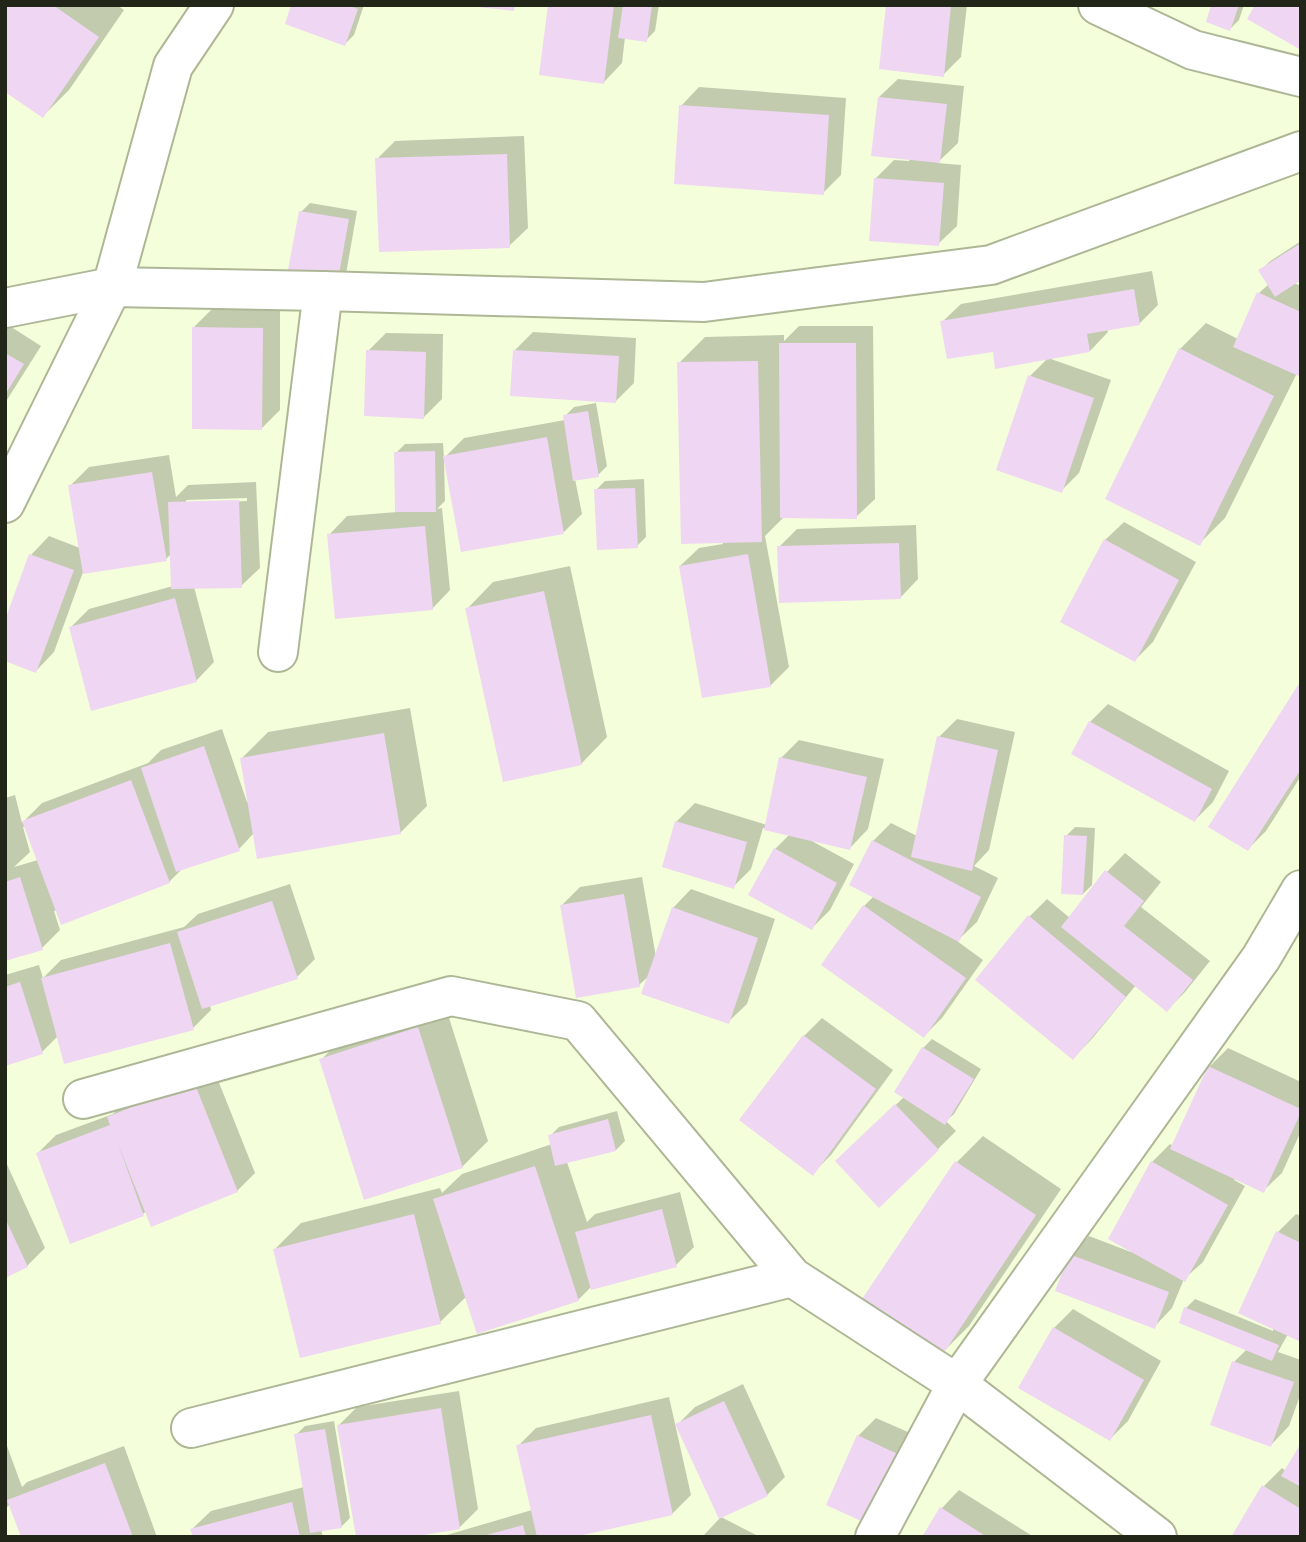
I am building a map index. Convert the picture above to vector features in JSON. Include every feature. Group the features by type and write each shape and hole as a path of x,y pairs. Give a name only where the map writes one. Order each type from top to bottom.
{"street":[{"path":"5,503 112,287 173,66 214,5"},
{"path":"1098,5 1193,50 1301,77"},
{"path":"5,308 112,287 704,302 991,265 1301,152"},
{"path":"278,652 323,291"},
{"path":"875,1537 957,1384 1261,958 1301,890"},
{"path":"83,1099 452,996 578,1021 792,1277 957,1384 1157,1537"},
{"path":"191,1428 792,1277"}],"building":[{"path":"5,5 53,5 99,37 43,118 5,92"},
{"path":"291,5 348,5 358,9 345,46 285,24"},
{"path":"479,5 515,5 514,11"},
{"path":"548,5 614,5 604,84 539,75"},
{"path":"623,5 652,5 647,42 618,38"},
{"path":"886,5 951,5 944,77 879,69"},
{"path":"1211,5 1239,5 1230,31 1206,22"},
{"path":"1255,5 1301,5 1301,50 1247,19"},
{"path":"878,97 947,104 940,163 871,156"},
{"path":"679,105 829,115 824,195 674,184"},
{"path":"507,154 510,248 379,252 375,158"},
{"path":"874,178 944,183 939,246 869,241"},
{"path":"299,211 349,219 337,285 287,275"},
{"path":"1301,243 1301,280 1275,297 1258,270"},
{"path":"1134,289 1140,325 1087,334 1090,352 995,369 993,352 947,359 940,321"},
{"path":"1257,292 1301,312 1301,377 1233,347"},
{"path":"192,327 263,328 262,430 192,429"},
{"path":"779,343 856,343 857,519 780,518"},
{"path":"1179,348 1274,396 1200,546 1105,499"},
{"path":"366,350 426,352 424,419 364,416"},
{"path":"513,350 619,356 616,403 510,396"},
{"path":"5,353 24,364 5,395"},
{"path":"758,361 762,542 681,544 677,362"},
{"path":"1028,375 1094,398 1062,493 996,470"},
{"path":"588,411 599,477 573,481 563,415"},
{"path":"547,437 564,534 461,552 443,456"},
{"path":"435,451 436,512 395,512 394,452"},
{"path":"152,472 167,561 83,574 68,485"},
{"path":"635,488 638,548 597,550 594,489"},
{"path":"239,500 242,588 171,589 168,502"},
{"path":"425,526 433,610 335,619 327,534"},
{"path":"1104,539 1179,580 1135,662 1060,622"},
{"path":"899,543 901,599 779,603 777,546"},
{"path":"29,554 74,570 36,673 5,661 5,620"},
{"path":"748,554 771,687 702,698 679,566"},
{"path":"544,591 582,765 503,782 465,608"},
{"path":"175,598 197,682 91,711 69,627"},
{"path":"1298,685 1301,686 1301,769 1248,851 1208,827"},
{"path":"1089,721 1212,789 1195,822 1071,754"},
{"path":"384,733 401,834 257,859 240,758"},
{"path":"937,736 998,750 972,871 911,857"},
{"path":"204,746 240,851 176,872 141,768"},
{"path":"779,757 867,777 850,850 764,830"},
{"path":"131,780 170,883 61,925 22,821"},
{"path":"675,821 747,842 734,889 662,867"},
{"path":"1064,835 1087,836 1083,895 1061,894"},
{"path":"872,840 981,897 959,942 849,885"},
{"path":"774,848 837,883 812,930 748,895"},
{"path":"1105,870 1144,901 1124,926 1193,980 1167,1012 1061,927"},
{"path":"20,877 43,950 5,961 5,882"},
{"path":"624,894 640,987 576,998 560,905"},
{"path":"272,901 298,979 202,1009 177,932"},
{"path":"863,905 966,978 924,1038 821,965"},
{"path":"672,907 758,938 729,1024 641,994"},
{"path":"1028,915 1126,997 1073,1060 975,980"},
{"path":"170,943 194,1030 64,1064 41,978"},
{"path":"20,982 43,1054 5,1066 5,987"},
{"path":"418,1027 463,1168 364,1200 319,1059"},
{"path":"803,1035 876,1089 813,1176 739,1120"},
{"path":"922,1047 974,1079 945,1125 894,1092"},
{"path":"1208,1066 1301,1109 1264,1193 1170,1149"},
{"path":"194,1082 238,1192 151,1227 118,1144 144,1216 70,1244 36,1153 110,1125 107,1117"},
{"path":"895,1104 939,1150 879,1208 835,1161"},
{"path":"608,1119 616,1151 555,1166 548,1135"},
{"path":"955,1161 1036,1215 943,1354 862,1299"},
{"path":"1151,1161 1228,1205 1185,1282 1108,1239"},
{"path":"535,1166 579,1301 477,1334 433,1199"},
{"path":"662,1209 677,1267 591,1290 575,1232"},
{"path":"414,1214 441,1324 300,1358 273,1249"},
{"path":"5,1218 28,1267 5,1278"},
{"path":"1276,1231 1301,1243 1301,1342 1238,1313"},
{"path":"1069,1254 1169,1292 1155,1329 1055,1291"},
{"path":"1184,1307 1279,1345 1272,1361 1179,1323"},
{"path":"1053,1327 1144,1380 1110,1441 1018,1388"},
{"path":"1232,1361 1294,1382 1271,1447 1210,1425"},
{"path":"724,1401 768,1496 719,1519 675,1424"},
{"path":"441,1408 460,1529 412,1537 356,1537 337,1425"},
{"path":"651,1415 673,1515 574,1537 537,1537 516,1445"},
{"path":"325,1429 342,1528 310,1533 294,1434"},
{"path":"857,1435 900,1455 870,1525 826,1505"},
{"path":"1301,1443 1301,1487 1281,1476"},
{"path":"105,1463 133,1537 21,1537 7,1500"},
{"path":"1262,1485 1301,1509 1301,1537 1231,1537"},
{"path":"292,1502 300,1537 193,1537 190,1529"},
{"path":"940,1507 987,1537 922,1537"},
{"path":"523,1525 526,1537 483,1537 483,1536"}]}
